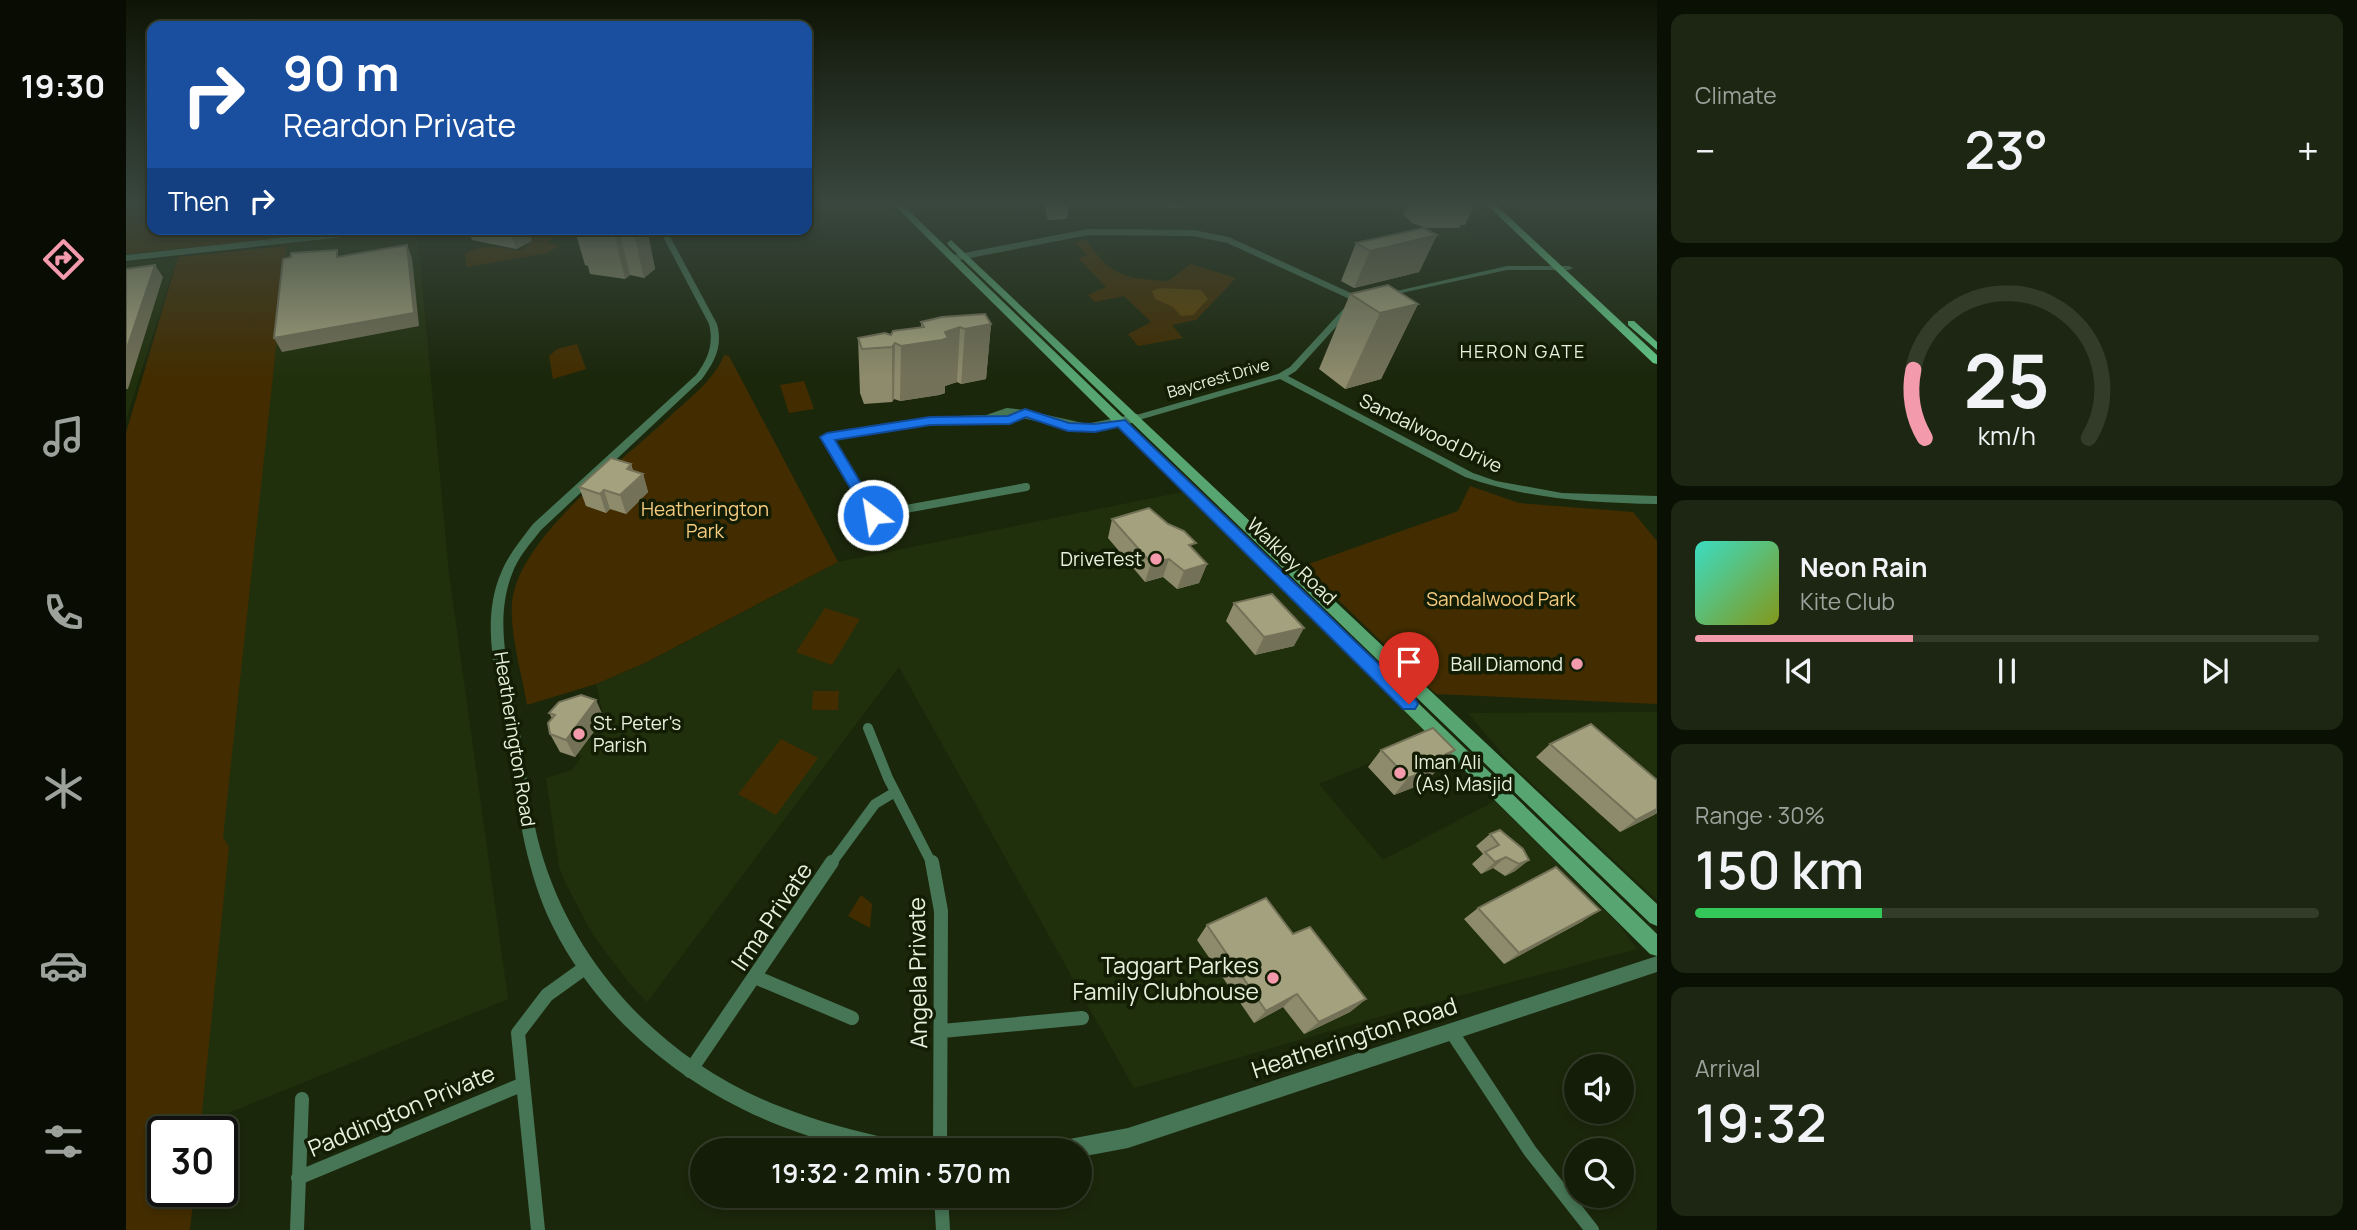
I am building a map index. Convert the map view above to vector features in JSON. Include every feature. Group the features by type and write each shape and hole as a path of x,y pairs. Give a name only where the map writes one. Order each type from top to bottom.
{"main road":[{"name":"Walkley Road","path":"965,261 1128,420 1657,947"},
{"path":"1556,261 1657,347"},
{"path":"1558,261 1657,361"},
{"name":"Walkley Road","path":"1128,420 1201,480 1657,917"}],"street":[{"name":"Heatherington Road","path":"679,261 713,324 716,351 699,377 525,539 498,589 495,609 507,703 537,862 555,911 586,967 626,1017 690,1071 765,1112 844,1138"},
{"path":"1276,261 1362,300"},
{"path":"1377,296 1507,268 1564,268"},
{"name":"Baycrest Drive","path":"1128,420 1281,376 1362,300"},
{"name":"Sandalwood Drive","path":"1281,376 1469,475 1496,485 1552,497 1657,500"},
{"path":"1026,487 873,515 827,437 930,421 938,423 987,419 1004,412 1025,413 1068,427 1095,428 1128,420"},
{"name":"Angela Private","path":"868,728 895,792 917,826 938,874 942,1031 940,1138"},
{"name":"Irma Private","path":"690,1071 845,844 875,804 895,792"},
{"name":"Heatherington Road","path":"1092,1145 1128,1138 1657,964"},
{"path":"538,1230 521,1085 518,1033 528,1012 564,981 586,967"},
{"path":"755,977 852,1018"},
{"path":"942,1031 1083,1018"},
{"path":"1451,1031 1530,1151 1592,1230"},
{"name":"Paddington Private","path":"298,1178 521,1085"},
{"name":"Paddington Private","path":"297,1230 302,1099"},
{"path":"942,1208 943,1230"}],"shaded area":[{"path":"176,261 126,420 126,262"},
{"path":"279,261 420,261 449,574 508,999 221,1116 186,1116"},
{"path":"1160,288 1201,290 1208,299 1193,315 1181,316 1173,307 1155,299 1152,291"},
{"path":"1187,491 1432,737 1319,784 1383,860 1495,801 1619,925 1637,949 1375,1018 1134,1088 899,667 647,1002 630,984 593,935 559,867 546,778 572,770 582,756 577,754 604,718 596,684 646,663 838,562"},
{"path":"1657,712 1657,900 1510,763 1468,713"}],"green space":[{"path":"177,261 285,261 223,837 229,847 202,1116 147,1116 147,1207 192,1207 190,1230 126,1230 126,433"},
{"path":"466,261 499,261 467,267"},
{"path":"1081,261 1103,261 1120,273 1141,279 1168,281 1191,264 1236,278 1196,320 1172,325 1183,338 1138,346 1128,334 1151,322 1124,296 1095,302 1088,295 1106,287"},
{"path":"577,344 586,369 553,379 549,356 557,349"},
{"name":"Heatherington Park","path":"724,355 729,356 838,562 645,663 596,684 527,705 515,642 512,604 518,579 531,554 574,504 699,390 714,373"},
{"path":"804,381 814,409 789,413 780,385"},
{"name":"Sandalwood Park","path":"1470,486 1519,503 1633,512 1657,541 1657,704 1436,694 1303,566 1458,511"},
{"path":"825,608 860,619 832,665 796,652"},
{"path":"813,691 839,691 838,710 812,710"},
{"path":"781,739 818,758 776,815 738,794"},
{"path":"861,895 872,904 870,928 848,916"}],"building":[{"path":"283,261 409,261 414,313 274,338"},
{"path":"155,265 126,351 126,269"},
{"path":"1388,285 1418,304 1380,313 1350,294"},
{"path":"985,314 991,324 965,329 960,327 945,332 948,338 942,340 901,346 895,343 892,347 862,349 858,338 885,333 891,335 893,331 924,327 921,322 942,317"},
{"path":"611,458 631,464 627,469 643,474 620,495 604,490 600,494 579,487"},
{"path":"1149,508 1168,524 1184,531 1196,543 1189,545 1207,564 1184,571 1169,559 1151,563 1112,519"},
{"path":"1272,594 1304,628 1264,637 1234,603"},
{"path":"581,695 596,700 566,740 550,734 548,723 555,715 549,713 559,702"},
{"path":"1591,724 1657,780 1657,809 1636,820 1550,744"},
{"path":"1433,728 1455,750 1440,757 1440,766 1408,778 1381,750"},
{"path":"1500,830 1523,849 1529,860 1519,864 1506,857 1495,862 1485,852 1499,845 1490,834"},
{"path":"1556,867 1600,910 1519,953 1478,908"},
{"name":"Taggart Parkes Family Clubhouse","path":"1266,898 1293,934 1310,927 1366,999 1319,1022 1297,994 1266,1011 1207,925"}],"place":[{"name":"DriveTest","path":"1156,559"},
{"name":"Ball Diamond","path":"1577,664"},
{"name":"St. Peter's Parish","path":"579,734"},
{"name":"Iman Ali (As) Masjid","path":"1400,773"},
{"name":"Taggart Parkes Family Clubhouse","path":"1273,978"}],"district":[{"name":"HERON GATE","path":"1523,351"}],"route":[{"path":"873,515 827,437 930,421 1010,420 1025,413 1068,427 1095,428 1120,422 1409,704"}]}
